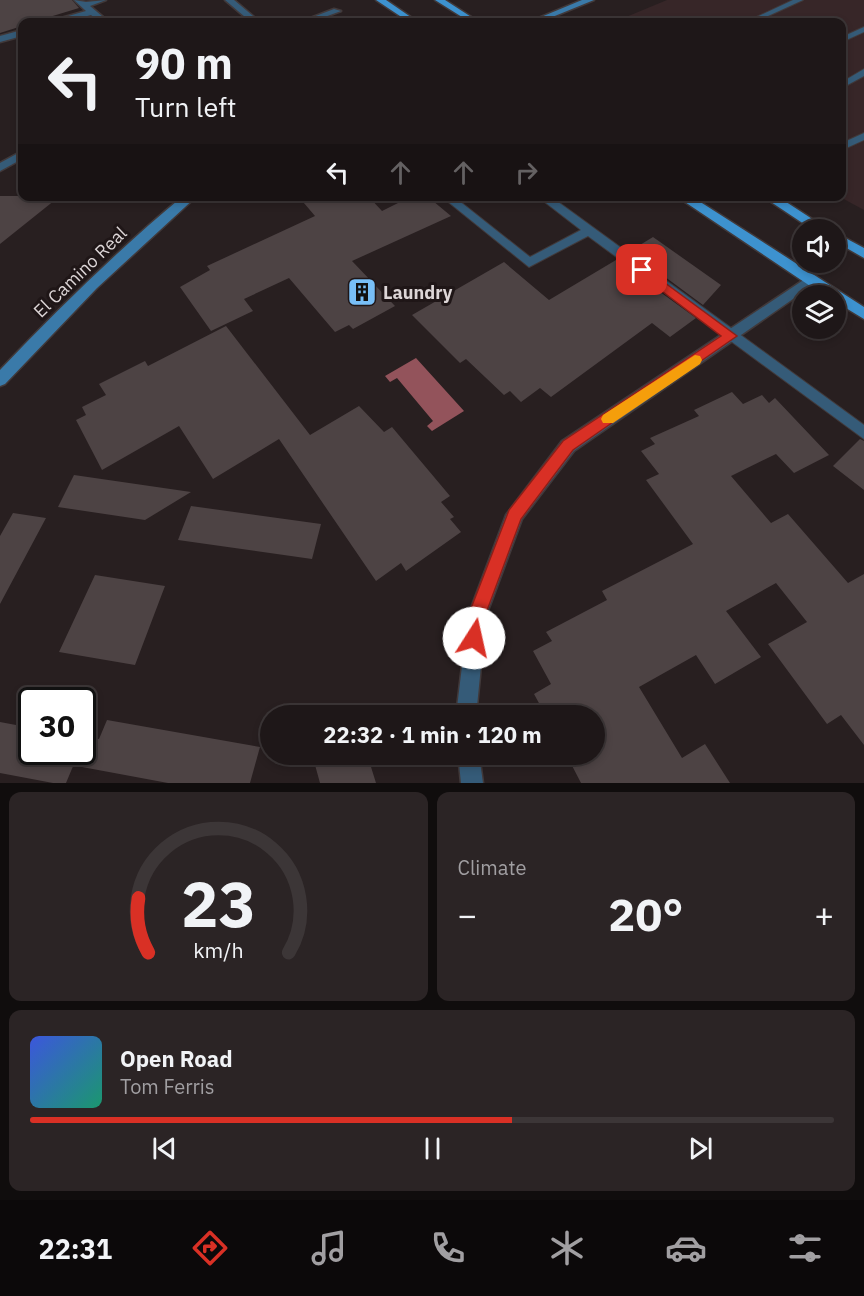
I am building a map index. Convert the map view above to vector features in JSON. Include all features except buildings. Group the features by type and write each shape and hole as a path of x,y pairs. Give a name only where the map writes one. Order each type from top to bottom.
{"main road":[{"path":"380,0 408,18"},
{"path":"439,0 468,18"},
{"path":"543,18 590,0"},
{"name":"El Camino Real","path":"0,380 57,317 185,201"},
{"path":"690,201 864,314"},
{"path":"776,201 805,219"},
{"path":"846,243 864,254"}],"street":[{"path":"64,18 84,6 102,0"},
{"path":"229,0 251,18"},
{"path":"84,6 100,18"},
{"path":"316,18 337,11"},
{"path":"0,39 18,34"},
{"path":"0,168 5,160"},
{"path":"467,705 477,616 514,515 568,446 812,280"},
{"path":"470,765 472,783"}],"lane":[{"path":"759,18 800,0"},
{"path":"846,38 864,29"},
{"path":"846,83 864,72"},
{"path":"846,145 864,136"},
{"path":"452,201 529,263 588,231"},
{"path":"549,201 864,433"}],"shaded area":[{"path":"667,0 864,0 864,210 846,200 846,18 624,18"},
{"path":"416,358 464,411 432,431 427,426 433,421 397,378 390,382 385,376"}],"slow traffic":[{"path":"608,419 695,360"}],"place":[{"name":"Laundry","path":"362,292"}],"route":[{"path":"474,638 477,616 514,515 568,446 730,336 642,270"}]}
